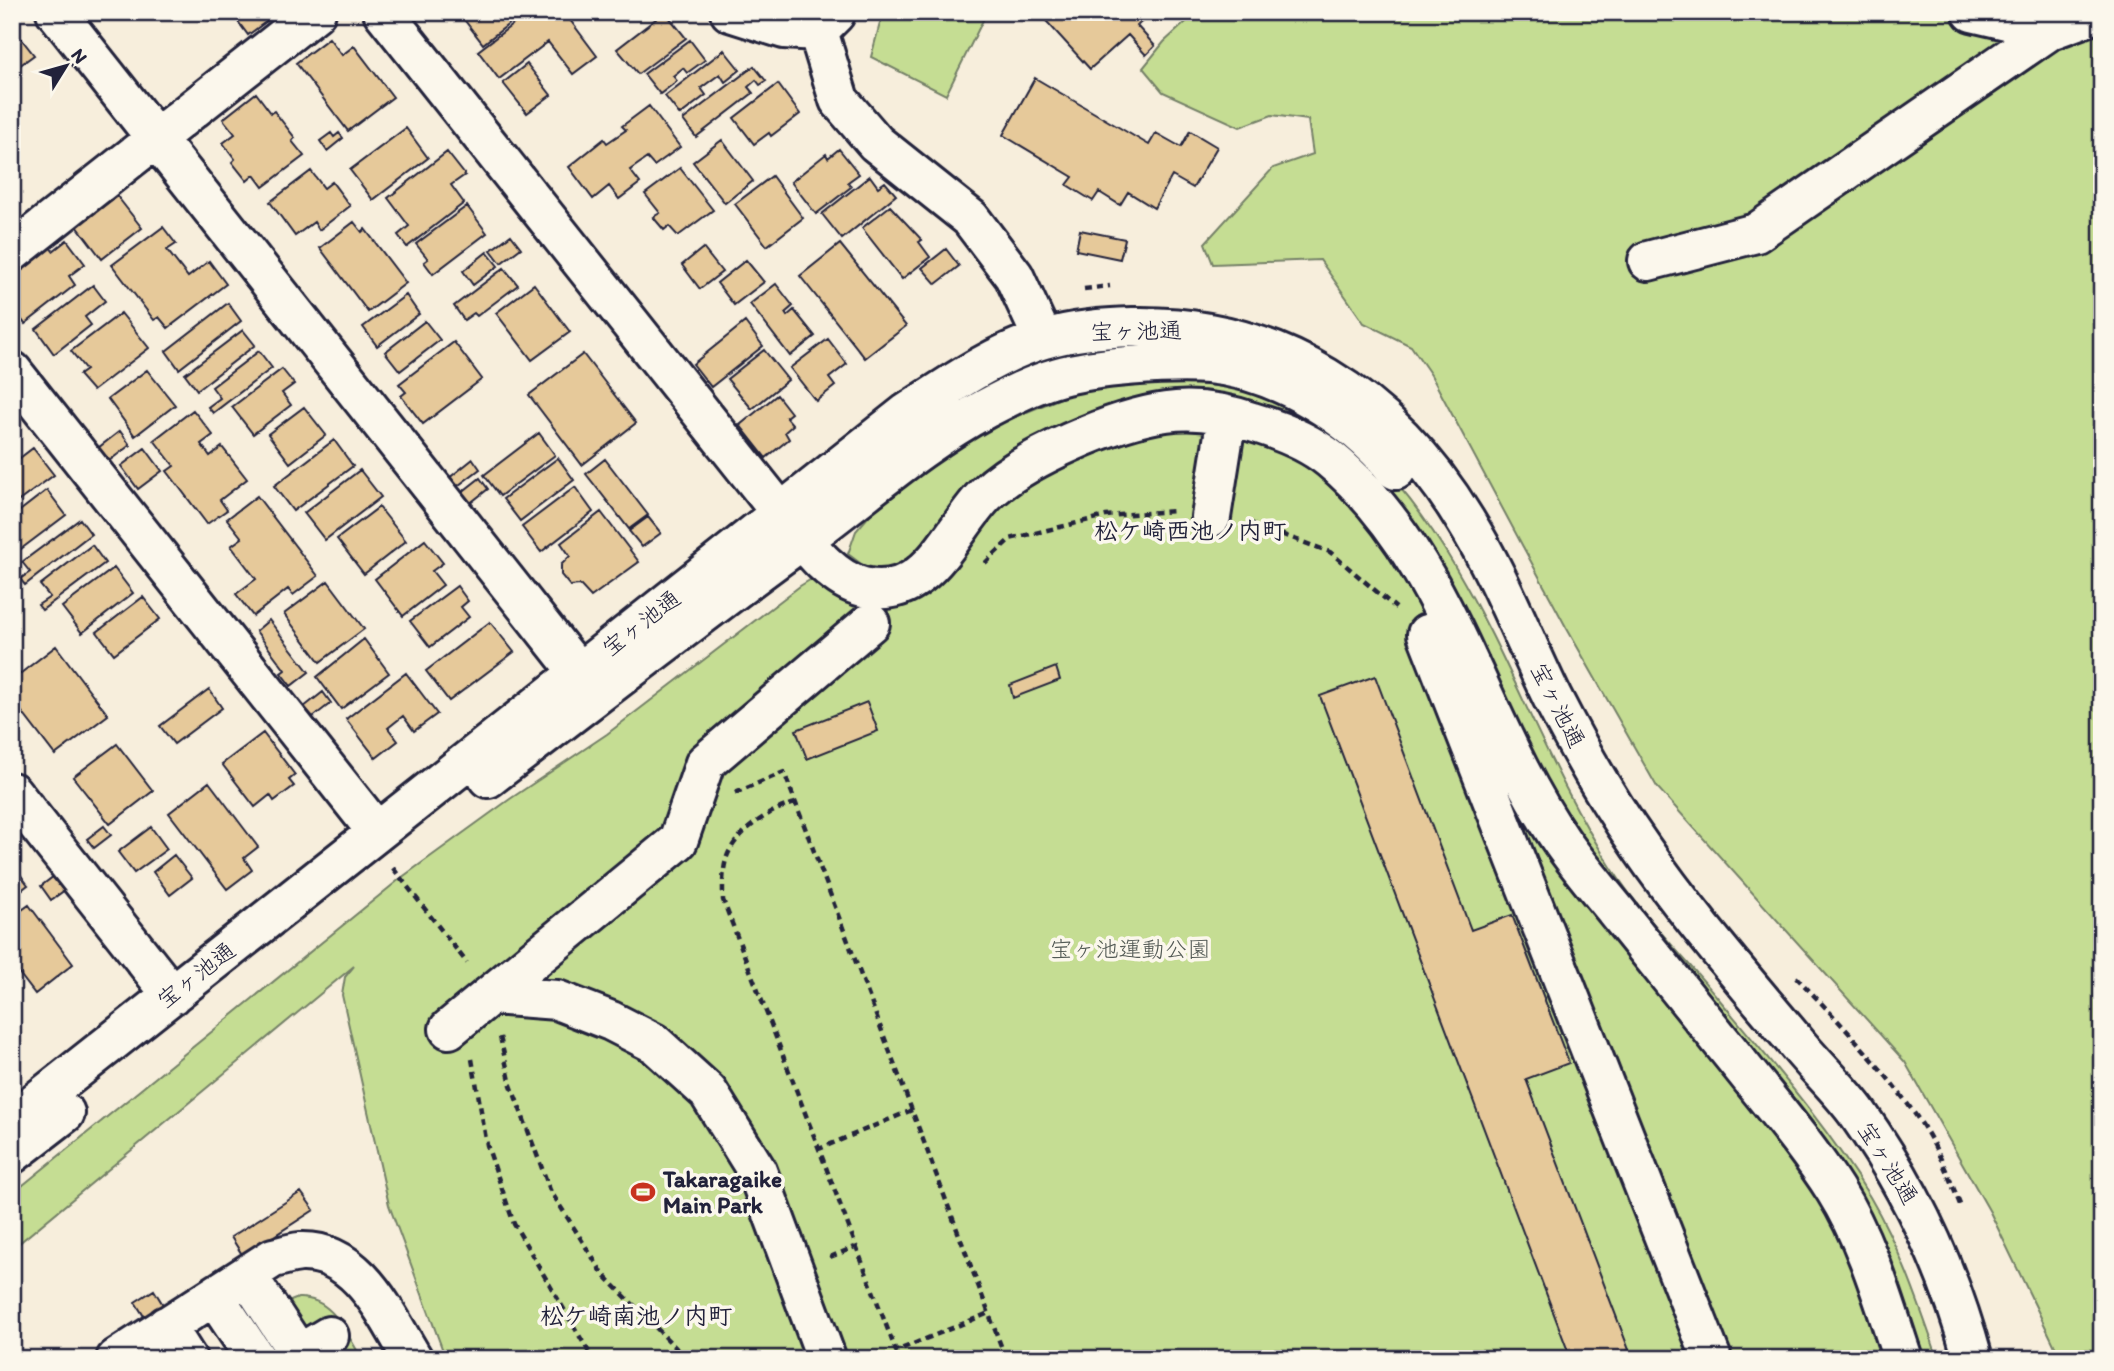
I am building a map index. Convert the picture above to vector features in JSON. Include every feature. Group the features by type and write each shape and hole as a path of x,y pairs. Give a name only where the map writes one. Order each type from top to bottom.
{"street":[{"path":"57,12 579,673"},
{"path":"12,252 316,12"},
{"path":"383,12 792,526 838,576 863,587 884,589 929,570 987,493 1017,470 1057,449 1126,421 1168,412 1211,412 1294,437 1327,456 1375,506 1421,567 1537,805 1566,848 1788,1125 1836,1192 1871,1263 1903,1359"},
{"path":"730,12 784,29 827,21 839,100 876,143 970,218 1014,276 1043,339"},
{"path":"1972,12 2044,21 2099,12"},
{"path":"1647,261 1756,233 2044,21"},
{"name":"宝ヶ池通","path":"12,1121 172,995 708,608 907,413 1000,357 1043,339 1100,328 1161,327 1207,330 1263,345 1361,400 1407,441 1476,538 1552,696 1604,793 1696,923 1855,1110 1890,1161 1921,1216 1941,1262 1973,1359"},
{"name":"宝ヶ池通","path":"12,1154 191,1013 579,673 792,526 983,410 1060,376 1123,368 1209,365 1253,374 1301,394 1346,422 1376,445 1445,532 1474,578 1574,782 1622,857 1707,969 1802,1081 1879,1190 1925,1279 1954,1359"},
{"path":"12,371 381,844"},
{"path":"1212,517 1227,416"},
{"path":"460,1042 491,995 678,841 705,763 870,623"},
{"path":"1427,634 1712,1359"},
{"path":"12,792 172,995"},
{"path":"491,995 557,1000 611,1021 654,1043 708,1092 757,1171 826,1357"},
{"path":"116,1359 273,1258 301,1252 334,1260 363,1278 413,1359"},
{"path":"247,1275 310,1350"},
{"path":"214,1296 256,1359"},
{"path":"166,1326 187,1359"}],"path":[{"path":"976,572 1010,539 1106,516 1177,511 1255,523 1330,552 1427,634"},
{"path":"730,796 784,772 1006,1359"},
{"path":"796,803 779,807 743,835 729,852 723,878 723,900 896,1351 989,1313"},
{"path":"381,844 491,995 511,1085 550,1190 603,1274 676,1348 681,1359"},
{"path":"460,1042 487,1145 514,1224 593,1359"},
{"path":"819,1149 912,1110"}],"green space":[{"path":"883,12 987,12 946,95 871,57"},
{"path":"1197,12 2102,12 2102,1359 2061,1359 1990,1212 1905,1062 1657,787 1566,627 1431,375 1411,346 1364,323 1320,260 1213,264 1205,243 1273,168 1313,154 1308,120 1272,115 1240,127 1163,92 1143,68 1164,42"},
{"path":"1218,379 1295,406 1331,425 1364,449 1405,493 1440,542 1471,595 1552,761 1611,867 1649,918 1798,1095 1836,1145 1870,1197 1900,1256 1938,1359 1920,1359 1888,1268 1614,889 1564,814 1354,457 1285,412 1212,396 1138,401 903,567 872,572 848,554 856,531 888,494 981,431 1068,395 1157,380"},
{"name":"宝ヶ池運動公園","path":"1192,418 1311,454 1392,540 1502,774 1826,1198 1891,1359 446,1359 389,1205 342,995 345,977 354,966 12,1249 12,1194 401,878 510,799 607,734 800,586 813,578 876,605 1007,490 1080,445"},
{"path":"298,1298 321,1303 329,1310 344,1328 362,1359 314,1359 308,1338 283,1304"}],"building":[{"path":"231,12 279,12 248,35"},
{"path":"508,12 514,20 483,44 459,13"},
{"path":"529,12 564,12 597,56 573,74 548,42 499,79 478,51"},
{"path":"665,12 686,38 638,74 617,49"},
{"path":"1038,12 1152,12 1137,26 1155,46 1146,55 1128,35 1090,69"},
{"path":"12,27 34,55 12,71"},
{"path":"329,38 342,55 354,46 393,97 348,131 296,63"},
{"path":"690,40 705,60 687,73 683,68 673,76 677,81 660,94 644,74"},
{"path":"724,50 740,70 725,82 720,74 701,88 706,95 680,115 665,96"},
{"path":"527,64 551,95 527,113 503,83"},
{"path":"754,66 766,81 760,85 756,80 748,87 753,93 696,137 683,120"},
{"path":"1035,78 1149,145 1156,133 1181,147 1190,131 1217,147 1193,188 1172,176 1154,208 1128,192 1120,205 1099,192 1093,201 1067,185 1073,177 1003,135"},
{"path":"778,84 800,114 771,136 769,133 754,144 734,118"},
{"path":"256,93 295,138 292,141 304,156 263,187 254,175 247,181 232,162 235,159 223,143 235,134 223,119"},
{"path":"649,106 680,147 654,166 647,158 630,170 640,183 619,199 609,186 593,199 569,167 604,139 607,143 626,130 622,126"},
{"path":"406,128 428,158 373,200 350,170"},
{"path":"331,133 334,137 339,133 343,138 327,151 320,141"},
{"path":"722,140 753,181 725,203 693,162"},
{"path":"839,149 859,174 848,182 851,187 816,214 791,182 826,154 828,158"},
{"path":"447,152 465,175 451,185 464,203 407,247 398,235 409,226 388,198"},
{"path":"680,168 713,210 678,236 669,226 664,230 653,217 660,213 645,194"},
{"path":"311,171 324,188 332,182 350,206 319,230 314,222 295,236 270,202"},
{"path":"772,176 803,218 767,246 735,204"},
{"path":"870,176 878,187 885,182 896,195 842,239 822,214"},
{"path":"117,196 142,228 102,259 77,226"},
{"path":"467,206 487,233 433,274 424,262 428,259 416,244"},
{"path":"890,206 922,240 919,242 930,257 902,279 862,228"},
{"path":"354,222 362,232 365,229 406,283 368,312 320,248"},
{"path":"163,227 176,244 167,250 188,277 209,261 226,284 168,328 159,317 154,320 112,265"},
{"path":"1080,230 1125,239 1120,259 1076,250"},
{"path":"511,235 521,248 501,263 491,250"},
{"path":"67,240 85,264 69,276 75,285 25,324 12,308 12,275 50,247 53,251"},
{"path":"840,244 906,326 865,358 800,276"},
{"path":"703,248 722,272 700,289 682,265"},
{"path":"946,249 959,266 936,284 922,268"},
{"path":"487,252 498,266 473,285 463,271"},
{"path":"746,260 764,282 734,305 717,283"},
{"path":"504,268 518,285 477,316 474,313 464,320 454,306"},
{"path":"534,284 570,332 532,360 496,313"},
{"path":"776,284 793,306 785,313 787,316 794,310 815,336 790,356 750,304"},
{"path":"93,285 105,301 85,317 91,325 54,354 36,329"},
{"path":"406,295 419,314 377,346 363,327"},
{"path":"228,303 241,321 179,369 166,351"},
{"path":"121,313 149,348 93,391 79,375 86,370 71,351"},
{"path":"425,321 440,340 400,371 385,352"},
{"path":"745,322 763,346 711,387 693,364"},
{"path":"243,330 255,345 197,390 185,374"},
{"path":"828,339 847,364 829,378 835,386 816,401 790,368"},
{"path":"454,342 482,379 423,424 401,396 406,392 399,384"},
{"path":"764,350 788,380 752,409 727,379"},
{"path":"259,351 272,368 213,413 208,407 220,398 212,387"},
{"path":"583,354 636,423 582,465 529,395"},
{"path":"282,369 294,384 282,393 291,405 253,434 232,407"},
{"path":"147,370 175,405 135,436 108,399"},
{"path":"777,395 791,413 786,417 793,425 785,432 789,439 766,458 740,425"},
{"path":"304,407 326,435 290,463 268,434"},
{"path":"193,410 213,435 201,444 210,456 222,447 247,479 220,500 227,510 207,524 167,471 174,466 154,440"},
{"path":"120,431 130,445 109,461 98,448"},
{"path":"539,433 555,455 500,496 484,475"},
{"path":"334,440 353,466 293,511 274,486"},
{"path":"33,448 54,475 12,506 12,464"},
{"path":"145,448 162,471 138,489 121,466"},
{"path":"558,458 574,480 520,521 503,499"},
{"path":"473,459 480,469 455,488 448,479"},
{"path":"605,459 648,515 629,529 586,474"},
{"path":"360,470 381,497 325,540 304,513"},
{"path":"480,478 488,489 469,504 461,493"},
{"path":"575,487 593,512 541,552 522,527"},
{"path":"47,490 66,515 21,549 12,541 12,517"},
{"path":"257,496 318,576 293,595 288,589 253,616 236,594 256,579 231,546 242,538 227,519"},
{"path":"379,507 406,541 364,574 337,539"},
{"path":"601,512 639,562 591,597 580,585 570,586 561,575 561,565 570,556 561,543"},
{"path":"648,517 661,533 642,547 629,531"},
{"path":"80,519 91,534 25,585 20,579 30,572 22,562"},
{"path":"425,540 443,563 432,571 443,585 403,616 375,579"},
{"path":"92,545 105,563 42,610 38,605 50,597 40,585"},
{"path":"114,568 133,593 82,633 62,607"},
{"path":"328,581 364,629 320,662 284,614"},
{"path":"457,586 468,601 461,607 469,617 430,647 410,621"},
{"path":"143,597 160,619 114,654 97,632"},
{"path":"269,620 309,672 291,686 281,673 285,670 256,631"},
{"path":"490,622 514,652 449,701 426,671"},
{"path":"364,639 389,673 341,709 317,677"},
{"path":"56,646 108,715 55,755 12,699 12,680"},
{"path":"1056,667 1060,680 1013,698 1010,685"},
{"path":"406,673 437,714 414,731 403,716 388,728 398,741 376,758 346,719"},
{"path":"1375,676 1471,930 1512,915 1569,1063 1526,1079 1629,1350 1606,1359 1571,1359 1320,696"},
{"path":"209,689 222,708 174,744 160,726"},
{"path":"323,692 331,703 313,717 304,707"},
{"path":"867,702 878,731 807,759 796,730"},
{"path":"263,733 295,775 289,780 294,786 274,801 270,795 255,807 222,764"},
{"path":"117,744 153,791 110,824 73,777"},
{"path":"209,782 258,847 244,858 252,870 227,889 169,813"},
{"path":"104,826 111,835 94,848 87,839"},
{"path":"151,827 167,849 134,873 118,852"},
{"path":"174,855 192,878 170,895 153,872"},
{"path":"12,863 28,885 12,897"},
{"path":"58,873 69,887 51,900 41,886"},
{"path":"29,905 73,964 35,994 12,964 12,917"},
{"path":"301,1192 314,1210 243,1256 231,1237"},
{"path":"154,1290 165,1308 147,1321 135,1302"}],"place":[{"name":"Takaragaike Main Park","path":"643,1192"}],"district":[{"name":"松ケ崎西池ノ内町","path":"1190,530"},
{"name":"松ケ崎南池ノ内町","path":"636,1315"}]}
